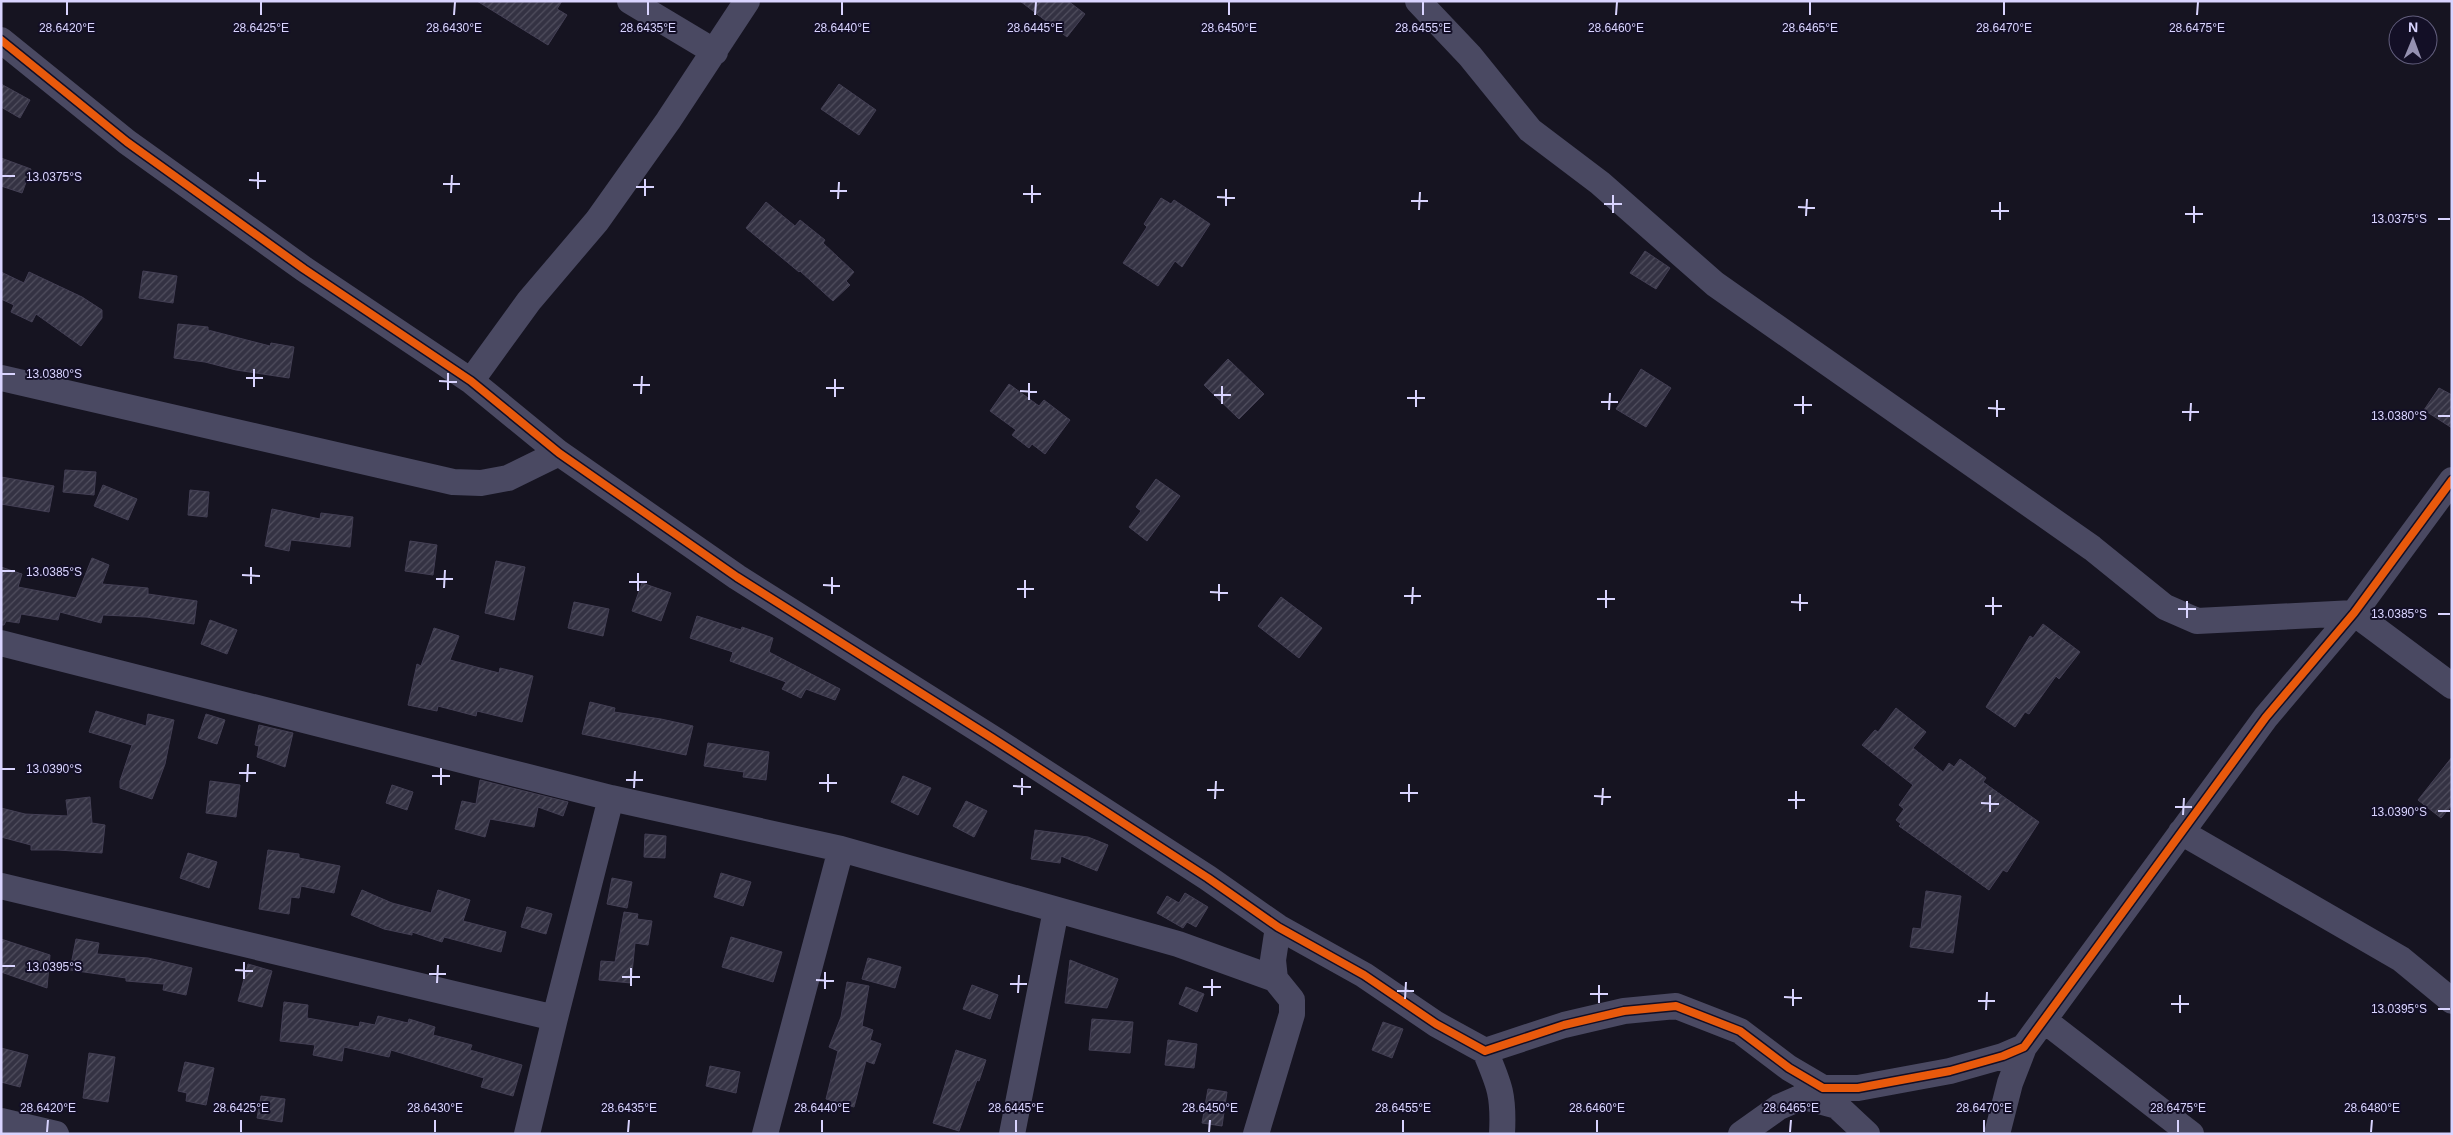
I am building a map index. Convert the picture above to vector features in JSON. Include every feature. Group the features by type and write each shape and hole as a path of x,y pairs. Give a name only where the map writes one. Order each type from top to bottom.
{"street":[{"path":"630,1 715,52"},
{"path":"471,381 530,301 597,221 715,52 747,1"},
{"path":"1418,1 1470,56 1530,130 1600,183 1715,284 2092,548 2165,607 2197,621 2354,613 2452,686"},
{"path":"1,40 127,142 304,269 471,381 559,453 736,577 992,738 1208,878 1278,927 1364,975 1436,1024 1486,1051 1504,1103 1502,1134"},
{"path":"1,378 453,482 481,484 508,478 559,453"},
{"path":"1997,1134 2010,1083 2024,1047 2045,1021 2266,717 2354,613 2452,480"},
{"path":"1,643 611,798 841,849 1178,944 1275,979"},
{"path":"527,1134 611,798"},
{"path":"2182,832 2401,960 2452,1001"},
{"path":"765,1134 841,849"},
{"path":"1,886 555,1018"},
{"path":"1012,1134 1056,910"},
{"path":"1256,1134 1292,1014 1292,1000 1275,979 1272,960 1278,927"},
{"path":"1486,1051 1564,1025 1624,1011 1676,1006 1740,1031 1789,1068 1813,1092 1837,1106 1867,1134"},
{"path":"2045,1021 2191,1134"},
{"path":"1741,1134 1779,1107 1813,1092 1858,1088 1950,1070 2003,1056 2024,1047"},
{"path":"1,1121 56,1134"}],"building":[{"path":"477,1 562,1 557,9 567,15 548,45"},
{"path":"1020,1 1068,1 1085,14 1067,37"},
{"path":"1,84 30,100 20,118 1,107"},
{"path":"839,84 876,110 859,135 821,109"},
{"path":"1,158 31,169 22,193 1,186"},
{"path":"1161,198 1171,204 1174,200 1210,224 1182,267 1175,261 1158,286 1123,263 1147,227 1144,224"},
{"path":"766,202 795,226 800,220 825,240 823,243 854,272 846,281 850,285 833,301 800,271 746,228"},
{"path":"1645,251 1670,268 1656,289 1630,273"},
{"path":"143,271 177,276 173,303 139,298"},
{"path":"1,272 24,283 29,272 82,297 102,310 102,318 81,346 36,314 32,322 11,312 14,305 1,299"},
{"path":"178,324 208,327 208,330 270,346 271,343 294,347 289,378 174,358"},
{"path":"1228,359 1264,394 1239,419 1204,385"},
{"path":"1641,369 1671,388 1646,427 1616,409"},
{"path":"1009,384 1039,406 1044,400 1070,420 1045,454 1032,444 1029,448 1012,435 1016,430 990,411"},
{"path":"2439,388 2452,395 2452,428 2424,410"},
{"path":"65,470 96,472 94,495 63,492"},
{"path":"1,477 54,486 49,512 1,504"},
{"path":"1156,479 1180,496 1147,541 1129,527 1141,511 1136,507"},
{"path":"103,485 137,499 128,520 94,506"},
{"path":"190,490 209,492 207,517 188,515"},
{"path":"272,509 320,519 321,513 353,517 350,547 291,540 289,551 265,546"},
{"path":"410,541 437,545 433,575 405,571"},
{"path":"92,558 109,565 102,584 148,588 148,594 197,601 194,624 146,617 103,615 101,623 60,612 58,620 21,614 19,623 6,621 4,625 1,625 1,567 22,574 18,587 76,598"},
{"path":"496,561 525,567 514,620 485,613"},
{"path":"642,583 671,593 661,621 632,611"},
{"path":"1281,597 1322,628 1299,658 1258,626"},
{"path":"574,602 609,609 603,636 568,628"},
{"path":"697,616 741,630 742,627 773,638 769,652 840,689 835,700 806,689 801,698 782,689 786,682 730,661 733,652 690,638"},
{"path":"210,620 237,630 227,654 201,644"},
{"path":"2043,624 2080,652 2059,679 2056,676 2029,714 2025,712 2015,727 1986,707 2030,636 2033,638"},
{"path":"434,628 459,636 450,660 499,673 500,668 533,676 522,722 477,711 476,716 438,706 437,711 408,705 417,664 421,666"},
{"path":"590,702 615,708 614,712 693,726 686,755 582,734"},
{"path":"1896,708 1926,732 1913,748 1943,772 1949,763 1954,767 1960,759 1986,778 1983,782 2039,822 2007,872 2003,870 1989,890 1899,826 1901,824 1896,820 1904,809 1899,805 1913,785 1862,745 1875,730 1878,732"},
{"path":"96,711 146,726 148,714 174,720 165,764 152,799 120,788 120,781 132,745 89,732"},
{"path":"206,714 225,720 217,744 198,738"},
{"path":"259,725 293,733 285,767 257,757 259,746 255,745"},
{"path":"708,743 769,752 766,780 743,777 744,772 704,766"},
{"path":"2452,757 2452,805 2441,818 2418,800"},
{"path":"903,776 931,788 918,815 891,802"},
{"path":"480,780 568,802 563,816 538,807 534,827 490,819 485,837 455,829 462,801 476,804"},
{"path":"210,781 240,785 236,817 206,813"},
{"path":"392,785 413,792 407,810 386,803"},
{"path":"90,797 92,823 105,825 102,853 31,850 31,845 1,837 1,808 25,814 68,816 66,800"},
{"path":"966,801 987,811 974,837 953,826"},
{"path":"1035,830 1088,837 1108,845 1097,871 1061,856 1060,863 1031,859"},
{"path":"645,834 666,836 665,858 644,857"},
{"path":"268,850 299,854 299,858 340,866 334,893 301,886 299,898 291,897 289,914 259,909"},
{"path":"188,853 217,862 209,888 180,878"},
{"path":"721,873 751,882 743,906 714,897"},
{"path":"612,878 632,882 627,908 607,904"},
{"path":"362,890 392,903 431,913 438,890 470,900 463,921 506,932 501,952 444,937 442,942 412,932 412,935 384,929 351,915"},
{"path":"1926,891 1961,896 1953,953 1910,947 1913,928 1921,929"},
{"path":"1185,893 1208,907 1196,927 1187,922 1183,928 1157,913 1167,896 1179,903"},
{"path":"527,907 552,914 546,934 521,927"},
{"path":"624,912 638,914 637,919 652,921 648,945 635,943 631,983 599,980 601,961 615,962"},
{"path":"731,937 782,952 773,982 722,967"},
{"path":"1,939 50,955 47,988 1,972"},
{"path":"76,939 99,943 97,954 148,958 192,968 186,995 163,990 164,984 126,981 126,978 70,970"},
{"path":"868,958 901,967 895,988 862,979"},
{"path":"1070,960 1118,979 1107,1008 1065,1003"},
{"path":"248,964 272,971 262,1007 238,1001"},
{"path":"847,982 869,986 862,1026 873,1030 870,1040 881,1044 874,1064 866,1061 854,1107 826,1099 838,1051 829,1047 841,1017"},
{"path":"972,985 998,995 990,1019 963,1009"},
{"path":"1186,987 1204,994 1197,1012 1179,1004"},
{"path":"284,1002 308,1005 307,1018 359,1027 360,1022 375,1025 378,1016 408,1023 409,1019 435,1027 433,1035 472,1045 470,1050 522,1065 513,1096 481,1087 484,1078 391,1050 389,1057 344,1047 342,1061 313,1055 315,1045 280,1041"},
{"path":"1092,1019 1133,1022 1130,1053 1089,1050"},
{"path":"1383,1022 1403,1029 1392,1058 1372,1050"},
{"path":"1168,1040 1197,1044 1194,1068 1165,1065"},
{"path":"1,1048 28,1055 20,1087 1,1082"},
{"path":"956,1050 986,1060 959,1131 933,1123"},
{"path":"89,1053 115,1057 108,1102 83,1098"},
{"path":"185,1062 214,1068 206,1105 186,1101 187,1093 178,1091"},
{"path":"710,1066 740,1072 736,1093 706,1086"},
{"path":"1208,1089 1227,1092 1222,1126 1202,1123"},
{"path":"261,1096 285,1099 282,1122 257,1118"}],"cycle path":[{"path":"1,40 127,142 304,269 471,381 559,453 737,577 992,738 1208,878 1278,927 1364,975 1436,1024 1485,1051 1564,1025 1624,1011 1676,1006 1740,1031 1789,1068 1823,1088 1858,1088 1950,1071 2003,1056 2024,1047 2266,717 2354,613 2452,480"}]}
